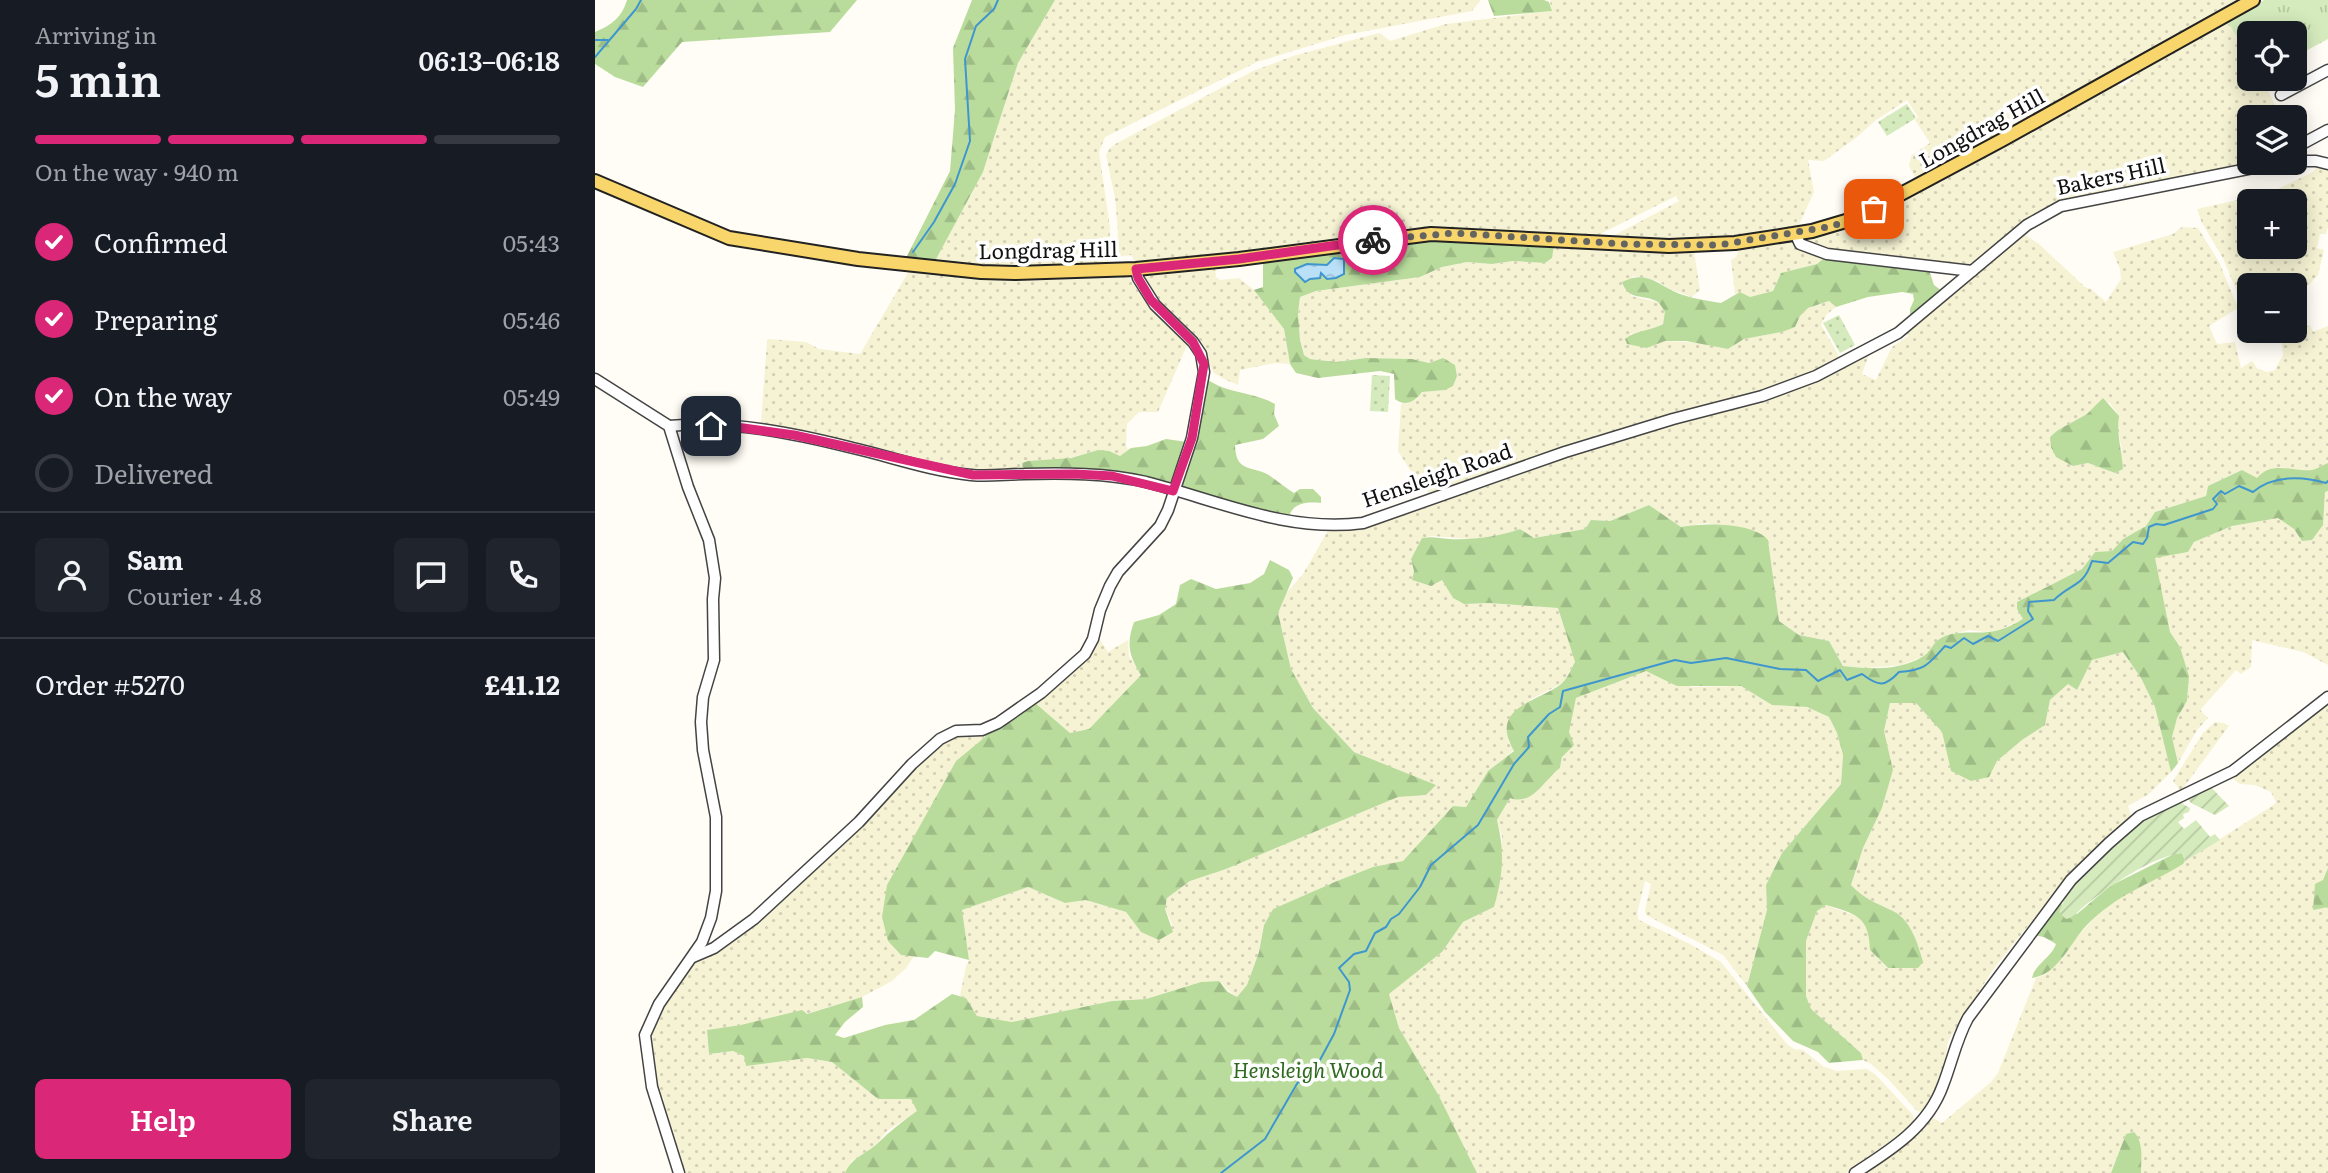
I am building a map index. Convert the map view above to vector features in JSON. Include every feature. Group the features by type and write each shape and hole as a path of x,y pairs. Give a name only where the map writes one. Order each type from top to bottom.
{"main road":[{"name":"Longdrag Hill","path":"595,181 717,234 768,246 881,262 981,272 1136,269 1455,233 1625,244 1702,246 1734,243 1844,223 1892,201 2253,0"}],"street":[{"path":"2281,95 2328,70"},
{"path":"2307,143 2328,130"},
{"path":"2307,162 2328,164"},
{"name":"Bakers Hill","path":"1972,271 2027,225 2061,206 2237,171"},
{"path":"1795,233 1800,244 1827,254 1972,271"},
{"path":"693,957 714,948 754,919 859,822 912,764 940,739 956,731 988,728 1019,709 1072,667 1089,646 1109,586 1118,572 1160,526 1168,510 1192,438 1204,364 1193,342 1151,300 1138,278 1136,269"},
{"name":"Hensleigh Road","path":"669,426 736,427 794,435 973,475 1112,476 1217,505 1287,520 1341,525 1379,519 1458,488 1565,452 1673,419 1762,396 1816,376 1898,333 1972,271"},
{"path":"595,379 669,426 688,487 709,540 714,568 714,660 703,697 701,722 703,750 716,817 716,891 712,918 693,957 659,1004 645,1034 652,1087 679,1173"},
{"path":"1855,1173 1917,1128 1943,1087 1957,1038 1968,1018 2071,880 2140,816 2233,771 2328,697"}],"shaded area":[{"path":"1055,0 1481,0 1472,11 1345,35 1257,62 1105,137 1099,152 1110,228 1109,261 1104,264 1000,268 934,263 983,172 1018,63"},
{"path":"1550,0 2237,0 1917,181 1909,166 1911,156 1930,143 1915,120 1918,117 1907,100 1876,120 1824,161 1808,160 1814,192 1798,227 1727,239 1613,236 1679,201 1676,196 1596,236 1444,227 1142,264 1134,262 1132,255 1116,257 1118,231 1115,198 1106,155 1117,143 1253,71 1293,56 1380,33 1390,41 1446,24 1551,11"},
{"path":"2227,21 2237,37 2237,91 2268,91 2275,105 2237,105 2237,167 2056,202 2033,214 1975,263 1965,267 1820,247 1807,241 1811,237 1860,226 2114,84 2122,86 2134,78 2138,70"},
{"path":"2318,164 2328,167 2328,227 2326,234 2320,234 2317,248 2324,250 2318,275 2307,286 2307,273 2237,273 2237,292 2223,258 2202,223 2197,209 2237,200 2237,259 2307,259 2307,189 2277,189 2313,172"},
{"path":"2182,227 2198,228 2219,262 2237,306 2237,309 2209,326 2217,344 2235,342 2241,368 2252,361 2257,368 2267,372 2275,370 2283,355 2282,343 2307,343 2307,326 2310,325 2313,332 2328,326 2328,463 2314,470 2257,479 2242,470 2208,486 2206,496 2155,512 2146,526 2123,539 2112,551 2095,552 2082,569 2017,602 2024,619 1999,630 1969,630 1940,638 1924,656 1902,665 1868,668 1843,666 1829,641 1799,635 1779,621 1768,540 1707,523 1681,527 1649,505 1610,521 1591,520 1585,529 1534,538 1520,529 1503,535 1471,539 1432,536 1422,538 1411,559 1413,580 1431,585 1442,579 1453,598 1464,604 1558,608 1575,662 1563,683 1531,699 1508,741 1514,750 1488,771 1466,807 1453,806 1403,861 1373,867 1273,909 1264,925 1259,952 1247,985 1237,998 1219,981 1201,982 1146,999 1112,1001 1012,1022 977,1016 966,998 960,996 969,960 961,910 1028,887 1065,903 1086,900 1126,912 1141,932 1173,926 1165,909 1167,898 1190,881 1226,869 1398,797 1426,795 1435,786 1354,752 1313,708 1291,669 1278,613 1283,597 1303,574 1329,529 1380,522 1472,486 1649,429 1663,428 1667,424 1739,406 1870,352 1862,374 1876,380 1892,347 1908,336 1905,332 2022,233 2039,244 2085,287 2106,302 2121,279 2113,252 2173,234","holes":["2109,402 2119,416 2116,423 2122,449 2115,473 2088,463 2073,466 2050,437"]},
{"path":"1793,239 1809,252 1824,258 1817,264 1781,273 1773,291 1750,297 1741,292 1735,294 1731,260 1736,257 1740,247"},
{"path":"1554,246 1694,251 1700,290 1692,297 1669,289 1658,281 1633,276 1631,296 1658,302 1666,312 1663,323 1653,330 1630,334 1647,348 1665,341 1704,343 1728,349 1744,339 1782,332 1808,308 1830,301 1836,307 1826,315 1821,325 1838,354 1838,360 1802,378 1759,394 1431,496 1398,451 1401,404 1417,399 1422,392 1445,390 1443,358 1429,363 1412,359 1366,358 1336,362 1310,359 1304,355 1300,340 1300,297 1316,291 1420,277 1442,267 1467,262 1545,263 1552,258"},
{"path":"1215,265 1216,277 1220,280 1239,278 1254,290 1273,314 1284,329 1290,364 1275,363 1240,370 1238,385 1224,379 1214,373 1210,365 1207,366 1202,348 1190,331 1159,304 1144,281 1145,273"},
{"path":"909,271 963,276 1127,275 1152,310 1188,343 1158,412 1139,412 1127,424 1128,450 1120,456 1098,450 1062,460 1028,461 1023,470 967,470 761,423 767,341 806,342 819,349 860,354"},
{"path":"2328,491 2328,665 2303,652 2252,640 2251,667 2241,674 2236,670 2200,710 2208,718 2197,730 2178,763 2172,737 2177,717 2187,701 2189,676 2180,647 2170,632 2154,558 2188,552 2194,542 2232,526 2278,518 2294,529 2302,541 2323,525 2325,492"},
{"path":"1097,635 1108,652 1128,640 1129,656 1141,675 1089,729 1070,733 1034,702"},
{"path":"2123,652 2141,678 2155,707 2171,772 2149,794 2128,806 2131,815 2063,882 1992,971 1948,1041 1943,1074 1922,1112 1917,1111 1889,1080 1863,1060 1861,1053 1810,1009 1806,995 1806,941 1817,911 1826,905 1859,917 1870,932 1870,950 1887,968 1917,968 1896,912 1879,907 1862,897 1851,885 1863,848 1882,808 1893,770 1884,731 1890,703 1916,703 1942,732 1951,771 1997,761 2045,725 2050,700 2068,684 2077,690 2092,660"},
{"path":"1646,671 1692,687 1741,686 1772,705 1807,707 1829,717 1837,733 1843,755 1841,784 1782,853 1766,885 1767,910 1747,986 1723,955 1646,915 1651,884 1645,881 1637,914 1639,920 1721,962 1787,1044 1794,1049 1803,1050 1824,1067 1837,1071 1867,1069 1875,1074 1912,1114 1913,1125 1846,1173 1477,1173 1439,1096 1399,1028 1389,994 1442,952 1463,922 1494,907 1502,837 1497,820 1510,798 1542,787 1560,768 1576,698"},
{"path":"2328,702 2328,868 2314,909 2328,907 2328,1173 2141,1173 2141,1149 2126,1134 2111,1173 1864,1173 1921,1131 1931,1117 1942,1123 1991,1082 1998,1073 2036,978 2044,975 2061,960 2076,938 2101,911 2118,898 2183,864 2276,802 2271,792 2255,785 2240,784 2231,777"},
{"path":"2215,722 2229,726 2181,791 2173,781 2203,733"},
{"path":"960,734 984,737 901,955 914,956 906,968 892,981 862,997 806,1014 707,1031 709,1054 733,1051 744,1056 747,1066 807,1058 832,1062 878,1099 911,1099 918,1111 887,1131 877,1144 851,1162 845,1173 682,1173 663,1105 664,1098 659,1097 649,1031 664,1003 691,966 726,943 935,747"}],"green space":[{"path":"627,0 857,0 830,32 682,42 643,87 615,77 595,64 595,32 615,20"},
{"path":"972,0 1055,0 1018,63 983,172 934,263 905,260 950,171 955,110 953,48"},
{"path":"1488,0 1544,0 1549,2 1552,11 1494,16"},
{"path":"2264,0 2328,0 2328,39 2307,50 2307,21 2237,21 2237,37 2227,21"},
{"path":"1907,104 1916,118 1887,136 1878,122"},
{"path":"1430,239 1529,242 1554,246 1552,258 1545,263 1467,262 1442,267 1420,277 1316,291 1300,297 1300,340 1304,355 1310,359 1336,362 1366,358 1412,359 1429,363 1443,358 1455,365 1457,376 1453,386 1445,390 1422,392 1413,401 1402,403 1395,399 1394,374 1380,371 1318,378 1296,373 1290,364 1284,329 1254,290 1263,287 1263,258"},
{"path":"1824,258 1929,270 1934,285 1942,291 1910,316 1913,294 1902,292 1868,297 1836,307 1829,301 1808,308 1795,327 1744,339 1728,349 1686,341 1665,341 1647,348 1627,344 1625,339 1629,336 1663,324 1665,312 1658,302 1628,292 1622,282 1631,278 1647,278 1683,295 1721,303 1740,292 1750,297 1773,291 1781,273 1817,264"},
{"path":"1839,315 1855,345 1840,353 1823,323"},
{"path":"1372,375 1390,376 1388,412 1370,411"},
{"path":"1208,380 1224,388 1275,404 1274,414 1279,426 1263,439 1235,445 1238,459 1244,466 1267,474 1294,493 1300,489 1313,489 1321,497 1321,503 1298,505 1289,516 1265,512 1169,484 1023,470 1022,463 1028,461 1071,458 1098,450 1120,456 1131,448 1166,439 1194,443 1204,382"},
{"path":"2103,398 2119,416 2123,469 2115,473 2088,463 2073,466 2056,457 2051,447 2050,437 2087,414"},
{"name":"Hensleigh Wood","path":"2328,463 2328,491 2325,492 2323,525 2312,540 2302,541 2294,529 2278,518 2232,526 2194,542 2188,552 2155,558 2170,632 2180,647 2189,676 2187,701 2177,718 2172,737 2178,763 2171,772 2155,707 2141,678 2123,652 2092,660 2077,690 2068,684 2050,700 2045,725 1997,761 1989,777 1971,781 1951,771 1942,732 1916,703 1890,703 1884,731 1893,770 1882,808 1863,848 1851,885 1905,920 1916,940 1923,962 1918,968 1888,968 1870,950 1864,923 1853,914 1826,905 1817,911 1806,941 1806,996 1811,1009 1861,1053 1863,1060 1829,1063 1818,1052 1793,1041 1765,1012 1747,986 1767,910 1766,885 1782,853 1841,784 1843,755 1829,717 1807,707 1772,705 1741,686 1677,686 1646,671 1576,698 1569,732 1574,745 1562,757 1560,768 1532,795 1518,800 1510,798 1497,820 1502,864 1494,907 1463,922 1442,952 1389,994 1399,1028 1439,1096 1477,1173 845,1173 856,1159 917,1111 911,1099 878,1099 832,1062 807,1058 746,1066 744,1056 733,1051 709,1054 707,1030 741,1025 802,1010 807,1014 862,997 863,1007 845,1022 835,1035 844,1038 885,1025 914,1020 952,994 966,998 977,1016 1012,1022 1112,1001 1146,999 1201,982 1219,981 1228,992 1237,997 1247,985 1259,952 1264,925 1273,909 1373,867 1403,861 1453,806 1466,807 1488,771 1514,751 1508,737 1507,725 1511,716 1527,702 1560,685 1575,662 1558,608 1464,604 1453,598 1442,580 1431,586 1412,580 1414,571 1411,559 1422,538 1476,538 1520,529 1534,538 1585,529 1591,520 1610,521 1649,505 1681,527 1727,525 1751,530 1768,540 1779,621 1799,635 1829,641 1843,666 1884,668 1913,662 1927,653 1938,640 1948,635 1992,632 2023,619 2017,609 2017,602 2082,569 2095,552 2112,551 2123,539 2146,526 2155,512 2206,496 2208,486 2242,470 2257,478 2269,469 2312,470"},
{"path":"1270,560 1289,570 1293,578 1278,613 1291,669 1313,708 1354,752 1436,785 1426,795 1398,797 1226,869 1190,881 1167,898 1165,909 1173,932 1159,940 1141,932 1126,912 1086,900 1065,903 1028,887 962,910 969,960 935,951 928,958 901,955 888,941 882,917 887,885 956,761 984,738 988,731 1034,702 1070,733 1089,729 1141,675 1130,650 1134,622 1159,615 1176,604 1180,585 1191,579 1216,589 1250,583 1264,574"},
{"path":"2209,785 2229,806 2215,815 2188,799"},
{"path":"2178,801 2190,808 2178,822 2184,829 2196,820 2210,837 2215,834 2220,840 2185,861 2182,853 2171,855 2135,871 2070,918 2066,919 2059,912 2066,896 2065,891 2140,820"},
{"path":"2182,853 2185,861 2183,864 2109,906 2086,926 2056,965 2041,976 2032,978 2056,944 2044,937 2033,935 2065,891 2066,896 2061,904 2077,914 2110,886 2174,854"},
{"path":"2328,868 2328,907 2313,910 2315,884 2323,880"},
{"path":"2134,1132 2141,1146 2141,1173 2111,1173 2126,1134"}],"water":[{"path":"1334,258 1344,259 1344,274 1336,278 1327,279 1321,273 1320,278 1305,282 1295,272 1295,269 1307,264 1327,265"}],"waterway":[{"path":"595,57 641,0"},
{"path":"913,252 934,222 955,184 970,141 965,59 976,26 994,9 998,0"},
{"path":"595,40 608,40"},
{"path":"1221,1173 1265,1139 1298,1082 1307,1084 1334,1034 1350,990 1349,982 1339,968 1354,954 1366,951 1375,933 1386,927 1391,919 1399,914 1420,887 1431,865 1478,825 1514,764 1529,747 1528,737 1549,714 1560,707 1563,691 1675,660 1691,663 1726,658 1780,669 1806,670 1818,681 1840,670 1847,680 1862,674 1877,683 1886,683 1899,672 1915,670 1925,665 1945,646 1951,648 1964,638 1973,644 1988,636 1998,641 2033,619 2028,611 2029,602 2054,600 2085,576 2092,561 2108,563 2133,542 2143,544 2149,527 2164,525 2213,509 2217,504 2213,499 2221,491 2225,494 2239,486 2253,492 2269,482 2288,478 2326,483 2328,481"}],"way so far":[{"path":"1373,240 1455,233 1669,246 1719,245 1812,231 1856,218 1874,209"}],"route":[{"path":"711,426 794,435 973,475 1112,476 1173,491 1192,438 1204,364 1193,342 1151,300 1138,278 1136,269 1239,259 1373,240"}]}
